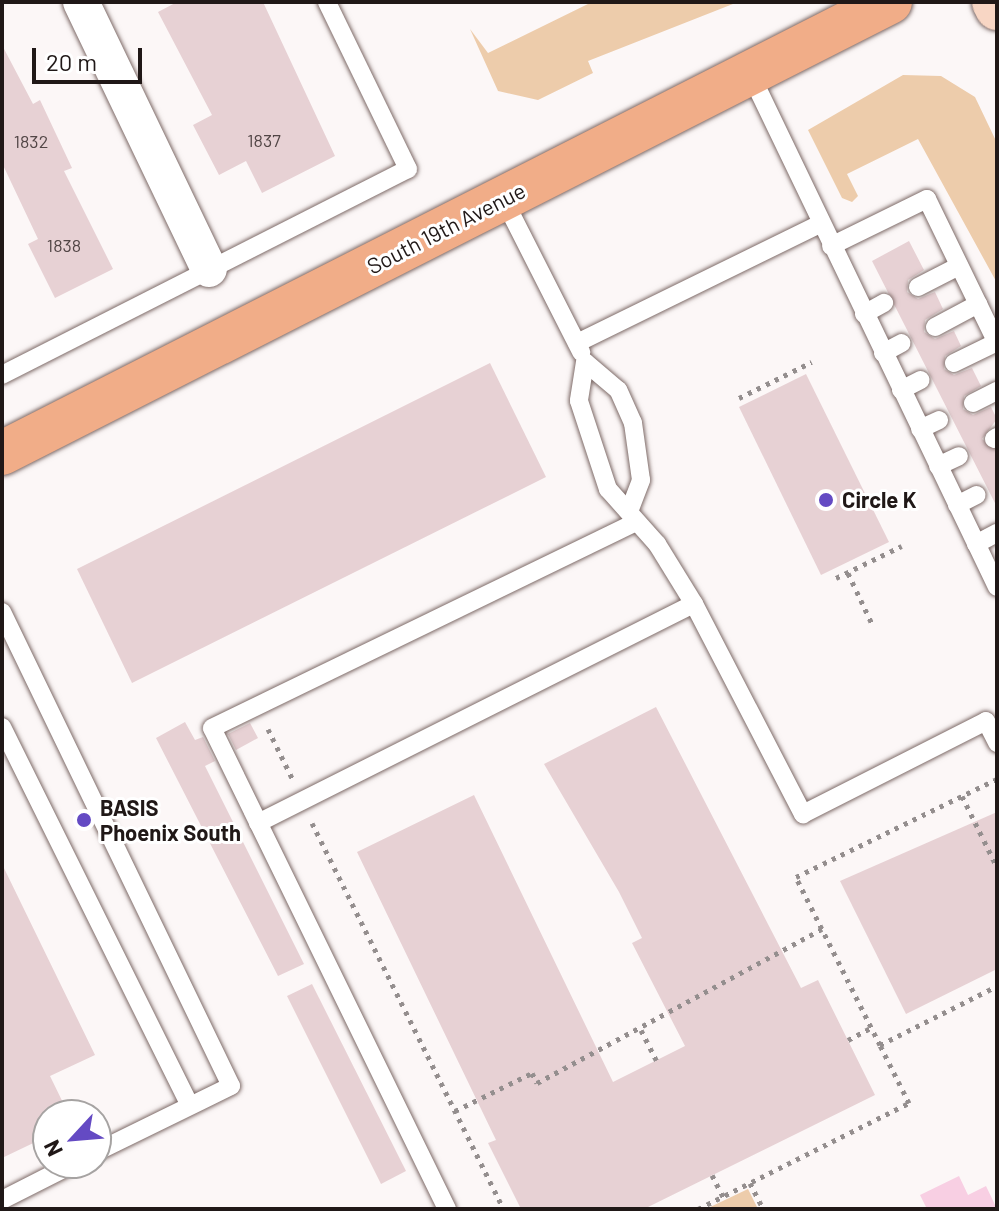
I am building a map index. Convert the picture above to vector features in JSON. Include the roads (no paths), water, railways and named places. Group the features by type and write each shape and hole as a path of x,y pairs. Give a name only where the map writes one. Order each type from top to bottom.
{"main road":[{"name":"South 19th Avenue","path":"2,453 890,2"},
{"path":"994,2 997,8"}],"street":[{"path":"81,2 209,269"}],"lane":[{"path":"4,369 408,169 327,2"},
{"path":"750,73 997,587"},
{"path":"447,1209 212,728 632,516 641,480 639,450 618,390 585,362 503,198"},
{"path":"831,246 927,199 997,342 954,363"},
{"path":"577,343 820,224"},
{"path":"918,287 959,266"},
{"path":"864,314 884,303"},
{"path":"935,327 978,304"},
{"path":"883,353 902,343"},
{"path":"585,362 579,401 604,456 608,489 632,516 694,604 803,814 986,721 997,743"},
{"path":"901,390 921,380"},
{"path":"973,403 997,391"},
{"path":"920,429 939,420"},
{"path":"604,456 639,450"},
{"path":"938,466 959,456"},
{"path":"957,505 977,495"},
{"path":"976,544 997,533"},
{"path":"258,823 694,604"},
{"path":"2,612 231,1086 112,1144"},
{"path":"2,727 190,1105"},
{"path":"2,1200 43,1179"}],"place":[{"name":"Circle K","path":"826,500"},
{"name":"BASIS Phoenix South","path":"84,820"}]}
